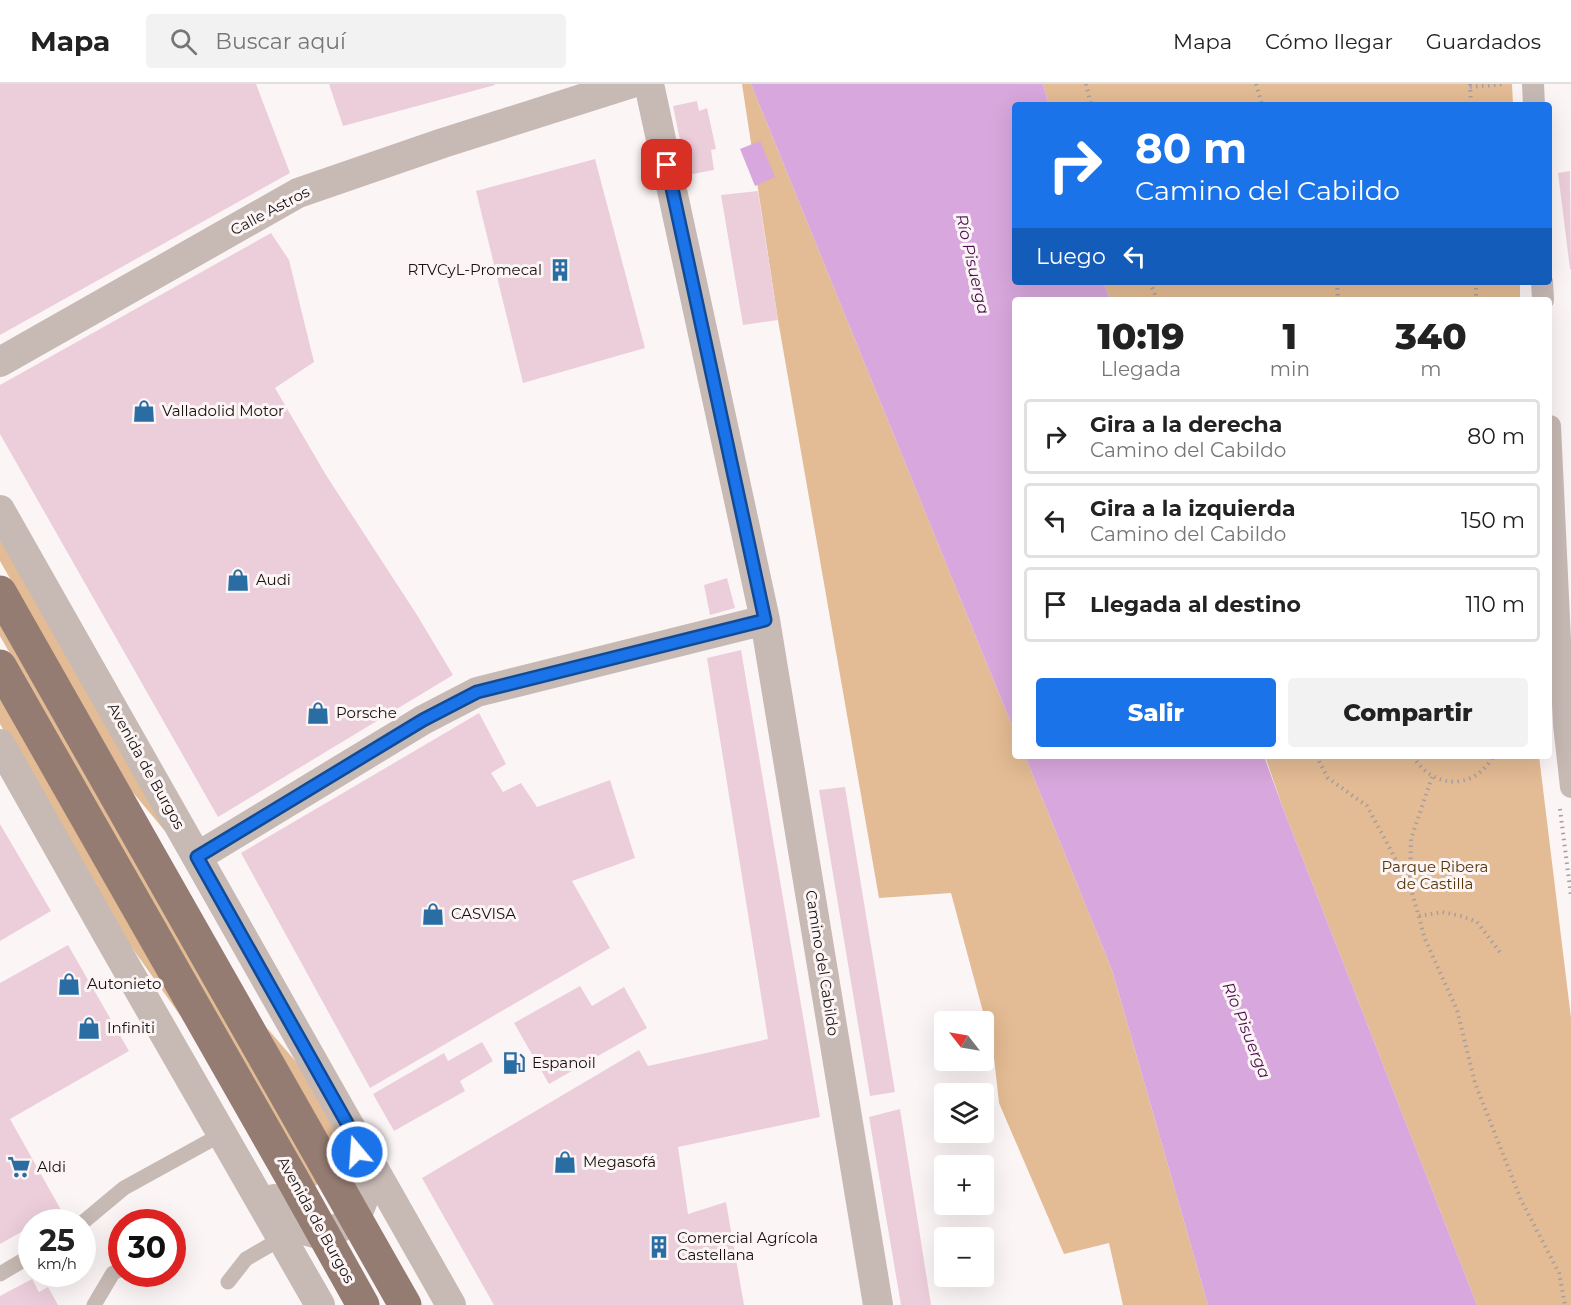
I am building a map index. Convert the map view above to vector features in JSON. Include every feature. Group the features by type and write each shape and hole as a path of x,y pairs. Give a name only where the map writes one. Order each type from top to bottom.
{"highway":[{"path":"0,592 405,1305"},
{"name":"Avenida de Burgos","path":"0,666 363,1305"}],"street":[{"name":"Calle Astros","path":"0,362 298,193 443,143 629,84"},
{"name":"Camino del Cabildo","path":"650,84 765,620 878,1305"},
{"path":"1533,84 1534,102"},
{"path":"1552,459 1571,787"},
{"name":"Avenida de Burgos","path":"0,510 451,1305"},
{"path":"197,857 423,720 477,692 765,620"},
{"path":"0,744 320,1305"},
{"path":"185,918 273,992"},
{"path":"110,939 226,1116 269,1192 294,1227 325,1236 356,1218 366,1192 352,1132"}],"lane":[{"path":"96,1211 124,1188 222,1134"},
{"path":"228,1282 246,1259 282,1238"},
{"path":"0,1274 18,1263"},
{"path":"94,1305 108,1281"}],"path":[{"path":"1086,84 1090,102"},
{"path":"1256,84 1261,102"},
{"path":"1470,102 1470,86 1504,84"},
{"path":"1318,759 1328,778 1367,806 1410,885 1425,939 1457,1010 1475,1083 1521,1200 1559,1273 1565,1305"},
{"path":"1415,759 1421,769 1432,777 1445,781 1459,781 1472,777 1484,770 1491,759"},
{"path":"1410,885 1411,839 1432,777"},
{"path":"1419,916 1442,912 1477,922 1502,955"}],"green space":[{"path":"742,84 751,84 1012,726 1012,759 1026,759 1112,970 1208,1305 1123,1305 1109,1243 1064,1254 999,1103 994,1058 994,1011 983,1011 951,893 879,898 778,320"},
{"path":"1043,84 1512,84 1513,102 1048,102"},
{"path":"1105,285 1520,285 1520,297 1109,297"},
{"path":"0,535 175,843 130,789 0,561"},
{"path":"0,619 321,1182 313,1187 0,636"},
{"path":"0,697 182,1018 103,907 0,724"},
{"name":"Parque Ribera de Castilla","path":"1266,759 1539,759 1571,1018 1571,1305 1477,1305 1284,811"},
{"path":"267,1028 304,1071 341,1136 351,1173 346,1174"}],"water":[{"name":"Río Pisuerga","path":"751,84 1043,84 1048,102 1012,102 1012,285 1105,285 1109,297 1012,297 1012,726"},
{"path":"760,141 775,177 755,186 740,149"},
{"name":"Río Pisuerga","path":"1026,759 1265,759 1477,1305 1208,1305 1112,970"}],"building":[{"path":"0,84 256,84 290,173 0,335"},
{"path":"329,84 495,84 495,85 343,126"},
{"path":"697,101 699,111 707,108 716,149 711,150 714,170 687,175 673,106"},
{"name":"RTVCyL-Promecal","path":"595,159 645,348 523,383 476,191"},
{"path":"1570,171 1571,269 1558,173"},
{"path":"758,191 778,320 743,325 721,195"},
{"path":"271,233 289,260 314,362 275,388 326,475 453,675 218,817 0,434 0,385"},
{"path":"727,578 735,608 710,615 704,585"},
{"name":"Megasofá","path":"741,650 820,1117 678,1147 688,1214 726,1202 744,1305 494,1305 422,1178 639,1050 648,1066 768,1039 707,658"},
{"name":"CASVISA","path":"479,713 506,764 491,773 503,792 521,783 537,807 610,780 635,858 572,881 610,948 370,1088 241,853"},
{"path":"845,787 895,1092 870,1096 819,790"},
{"path":"0,824 51,911 0,941"},
{"path":"68,945 129,1051 10,1119 60,1209 18,1209 18,1234 0,1244 0,983"},
{"path":"580,986 592,1006 624,987 647,1028 549,1084 514,1023"},
{"path":"482,1042 493,1061 460,1081 465,1091 394,1131 373,1094 444,1053 448,1061"},
{"path":"900,1109 931,1305 901,1305 869,1117"},
{"path":"18,1286 36,1287 39,1292 48,1287 58,1305 0,1305 0,1296"}],"place":[{"name":"RTVCyL-Promecal","path":"560,270"},
{"name":"Valladolid Motor","path":"144,411"},
{"name":"Audi","path":"238,580"},
{"name":"Porsche","path":"318,713"},
{"name":"CASVISA","path":"433,914"},
{"name":"Autonieto","path":"69,984"},
{"name":"Infiniti","path":"89,1028"},
{"name":"Espanoil","path":"514,1063"},
{"name":"Megasofá","path":"565,1162"},
{"name":"Aldi","path":"19,1167"},
{"name":"Comercial Agrícola Castellana","path":"659,1247"}],"route":[{"path":"357,1152 352,1132 197,857 423,720 477,692 765,620 667,165"}]}
